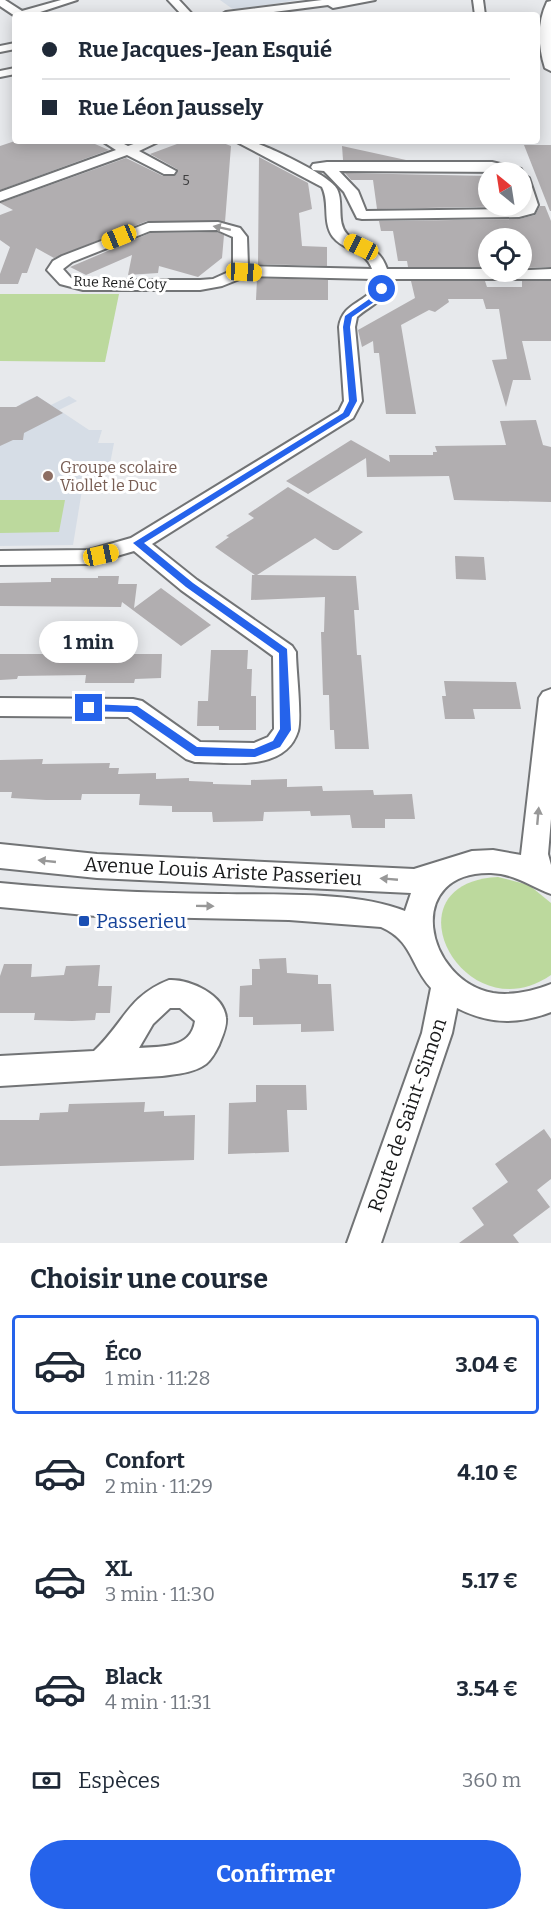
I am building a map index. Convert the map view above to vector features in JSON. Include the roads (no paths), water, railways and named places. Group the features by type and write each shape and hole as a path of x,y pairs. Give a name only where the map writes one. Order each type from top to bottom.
{"street":[{"path":"30,12 72,0"},
{"path":"173,0 185,12"},
{"path":"276,12 347,0"},
{"path":"278,12 370,0"},
{"path":"0,1 16,12"},
{"path":"551,4 546,18 545,46 551,68"},
{"path":"114,144 169,171"},
{"path":"0,197 131,152 148,144"},
{"path":"0,558 89,557 138,543 346,414 353,401 347,327 349,316 377,296 382,289 377,259 370,252 343,238 338,232 333,192 327,184 247,144"},
{"path":"299,170 327,166 478,166"},
{"path":"327,166 351,191 362,215 478,215"},
{"name":"Rue René Coty","path":"244,272 239,268 238,260 240,237 227,228 207,226 161,226 136,230 67,259 58,264 55,270 66,281 106,285 200,285 216,283 244,272 550,274"},
{"path":"0,707 133,708 195,752 255,753 277,744 286,730 284,652 189,585 138,543"},
{"path":"545,878 534,854 551,698"},
{"name":"Avenue Louis Ariste Passerieu","path":"0,856 97,866 414,881 473,861 489,860 506,861 545,878"},
{"path":"446,872 432,884 423,899 418,917 428,960 447,985 493,1007 530,1006 551,998"},
{"name":"Avenue Louis Ariste Passerieu","path":"0,895 96,904 289,908 382,915 404,924 422,941"},
{"name":"Route de Saint-Simon","path":"364,1243 437,1033 447,985"},
{"path":"0,1071 102,1065"}],"place":[{"name":"Groupe scolaire Viollet le Duc","path":"48,476"},
{"name":"Passerieu","path":"84,921"}]}
